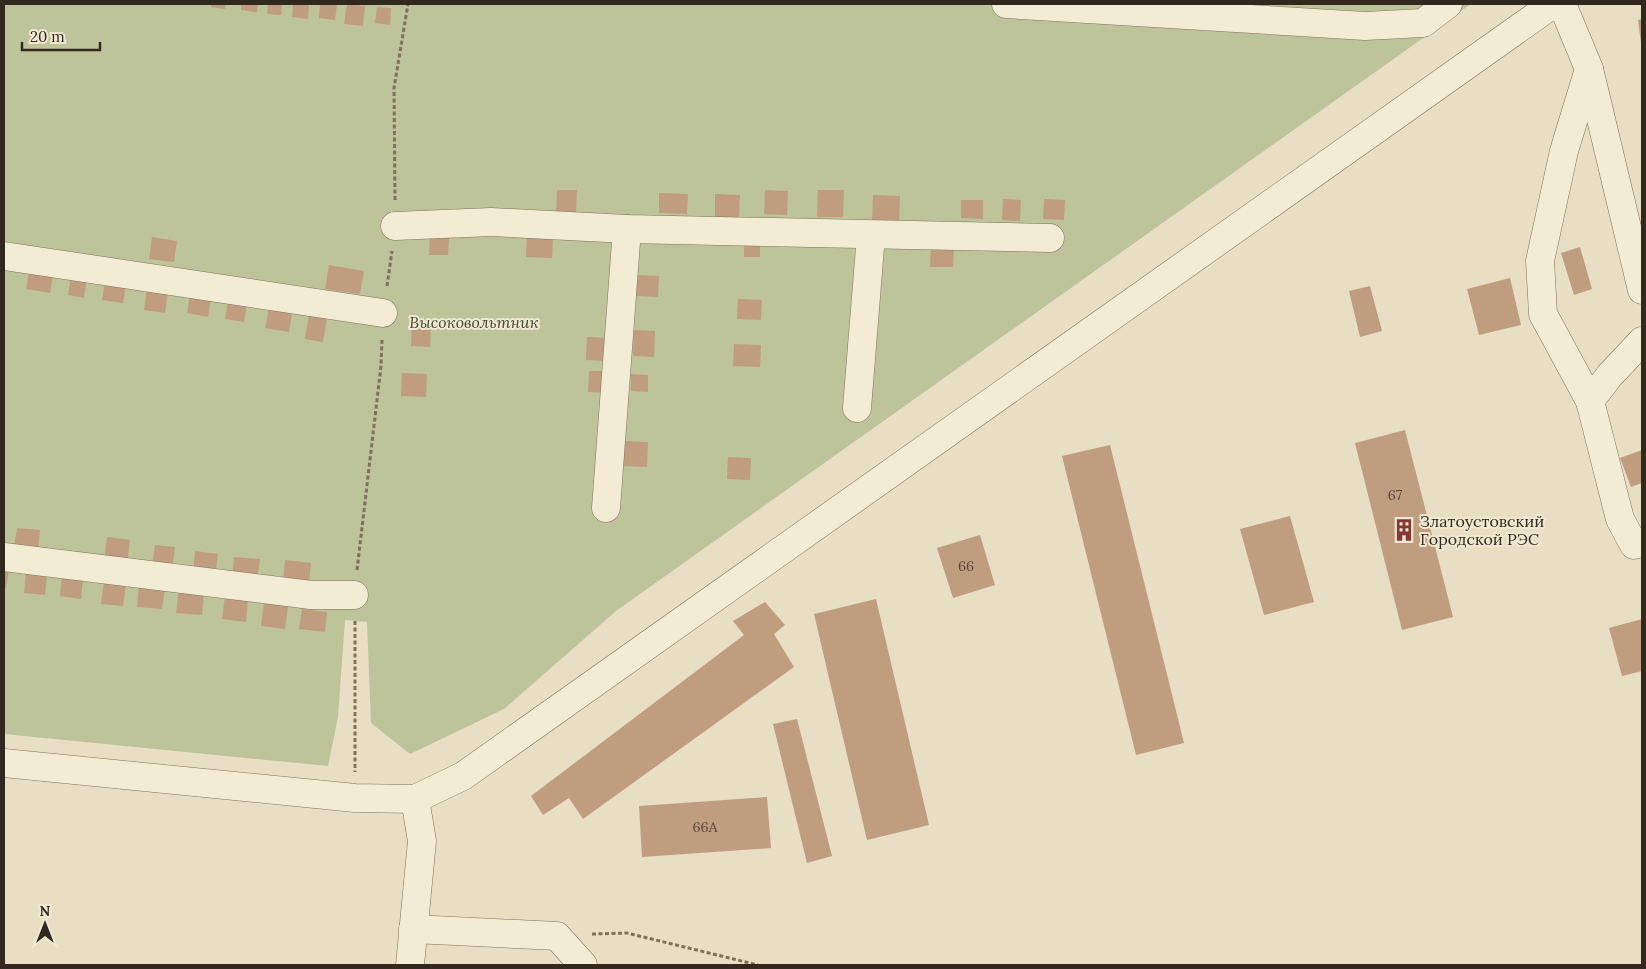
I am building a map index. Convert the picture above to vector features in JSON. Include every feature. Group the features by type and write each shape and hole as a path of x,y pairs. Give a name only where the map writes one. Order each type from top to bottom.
{"street":[{"path":"1006,4 1366,26 1423,23 1448,4"},
{"path":"4,763 355,798 415,799 463,776 1552,4"},
{"path":"1562,4 1589,69 1642,290"},
{"path":"1589,69 1564,151 1540,261 1543,314 1590,401 1620,519 1634,545 1642,543"},
{"path":"396,226 491,222 627,229 1050,238"},
{"path":"606,508 627,229"},
{"path":"857,408 871,235"},
{"path":"4,256 383,314"},
{"path":"1590,401 1610,375 1642,341"},
{"path":"4,557 311,595 354,595"},
{"path":"410,965 422,841 415,799"},
{"path":"413,928 557,936 583,965"}],"path":[{"path":"355,798 354,595 381,366 383,314 396,226 394,88 408,4"},
{"path":"557,936 627,933 758,965"}],"green space":[{"name":"Высоковольтник","path":"4,4 1471,4 616,611 504,709 410,754 371,723 367,622 345,620 338,717 328,766 4,734"}],"building":[{"path":"211,4 226,4 225,9 211,7"},
{"path":"241,4 258,4 257,12 241,10"},
{"path":"268,4 282,4 281,15 267,14"},
{"path":"293,4 309,4 308,19 292,17"},
{"path":"320,4 337,4 335,20 319,18"},
{"path":"347,4 365,6 363,26 344,24"},
{"path":"377,7 391,8 390,25 375,23"},
{"path":"1642,19 1642,43 1641,43 1638,20"},
{"path":"557,190 577,190 576,213 556,213"},
{"path":"765,190 788,191 787,215 764,214"},
{"path":"818,190 844,190 843,217 817,217"},
{"path":"659,193 688,194 687,214 659,213"},
{"path":"715,194 740,195 739,217 715,217"},
{"path":"873,195 900,196 899,223 872,222"},
{"path":"1003,199 1021,200 1020,221 1002,220"},
{"path":"1044,199 1065,200 1064,220 1043,219"},
{"path":"961,200 983,200 983,219 961,218"},
{"path":"430,234 449,235 448,255 429,255"},
{"path":"527,235 553,236 552,258 526,257"},
{"path":"152,237 177,241 174,262 149,259"},
{"path":"744,239 760,240 760,257 744,257"},
{"path":"931,242 954,243 953,267 930,267"},
{"path":"1580,247 1592,289 1574,295 1561,253"},
{"path":"329,265 364,271 360,294 325,289"},
{"path":"29,272 53,275 50,293 26,289"},
{"path":"635,275 659,276 658,297 635,296"},
{"path":"71,276 87,278 84,298 68,295"},
{"path":"1510,278 1521,325 1479,335 1467,289"},
{"path":"105,281 126,284 123,303 102,300"},
{"path":"1370,286 1382,331 1360,337 1349,291"},
{"path":"147,289 168,292 165,313 144,310"},
{"path":"190,295 211,299 208,317 187,313"},
{"path":"738,299 762,300 761,320 737,319"},
{"path":"228,301 247,304 244,322 225,319"},
{"path":"269,309 292,313 289,332 265,328"},
{"path":"309,315 327,318 323,342 305,339"},
{"path":"412,323 431,324 430,347 411,346"},
{"path":"634,330 655,331 654,357 633,356"},
{"path":"587,337 609,338 608,361 586,360"},
{"path":"734,344 761,345 760,367 733,366"},
{"path":"589,371 607,371 606,393 588,392"},
{"path":"402,373 427,374 426,397 401,396"},
{"path":"631,374 648,375 648,392 631,391"},
{"name":"Златоустовский Городской РЭС","path":"1405,430 1453,617 1402,630 1355,443"},
{"path":"623,441 648,442 647,467 622,466"},
{"path":"1110,445 1184,743 1136,755 1062,456"},
{"path":"1642,450 1642,483 1631,487 1620,458"},
{"path":"728,457 751,458 750,480 727,479"},
{"path":"1290,516 1314,602 1264,615 1240,529"},
{"path":"17,528 40,530 38,550 14,547"},
{"path":"980,535 995,585 953,598 937,548"},
{"path":"107,537 130,540 127,565 104,562"},
{"path":"155,545 175,547 172,570 152,568"},
{"path":"195,551 218,554 215,577 193,575"},
{"path":"234,557 260,559 257,581 232,579"},
{"path":"285,560 311,563 309,584 283,582"},
{"path":"4,568 9,568 6,588 4,588"},
{"path":"26,572 47,574 45,595 24,593"},
{"path":"62,576 83,578 81,599 60,596"},
{"path":"104,581 126,584 123,606 101,604"},
{"path":"139,585 165,588 162,609 137,607"},
{"path":"179,590 204,593 202,615 176,613"},
{"path":"225,596 248,599 246,622 222,619"},
{"path":"876,599 929,825 867,840 814,614"},
{"path":"765,602 785,625 774,634 794,667 583,819 569,798 543,815 531,796 744,635 733,621"},
{"path":"264,603 288,606 285,629 261,626"},
{"path":"302,609 327,612 325,632 299,629"},
{"path":"1642,619 1642,671 1622,676 1609,628"},
{"path":"797,719 832,856 807,863 773,724"},
{"path":"767,797 771,848 642,857 639,806"}],"place":[{"name":"Златоустовский Городской РЭС","path":"1404,530"}]}
